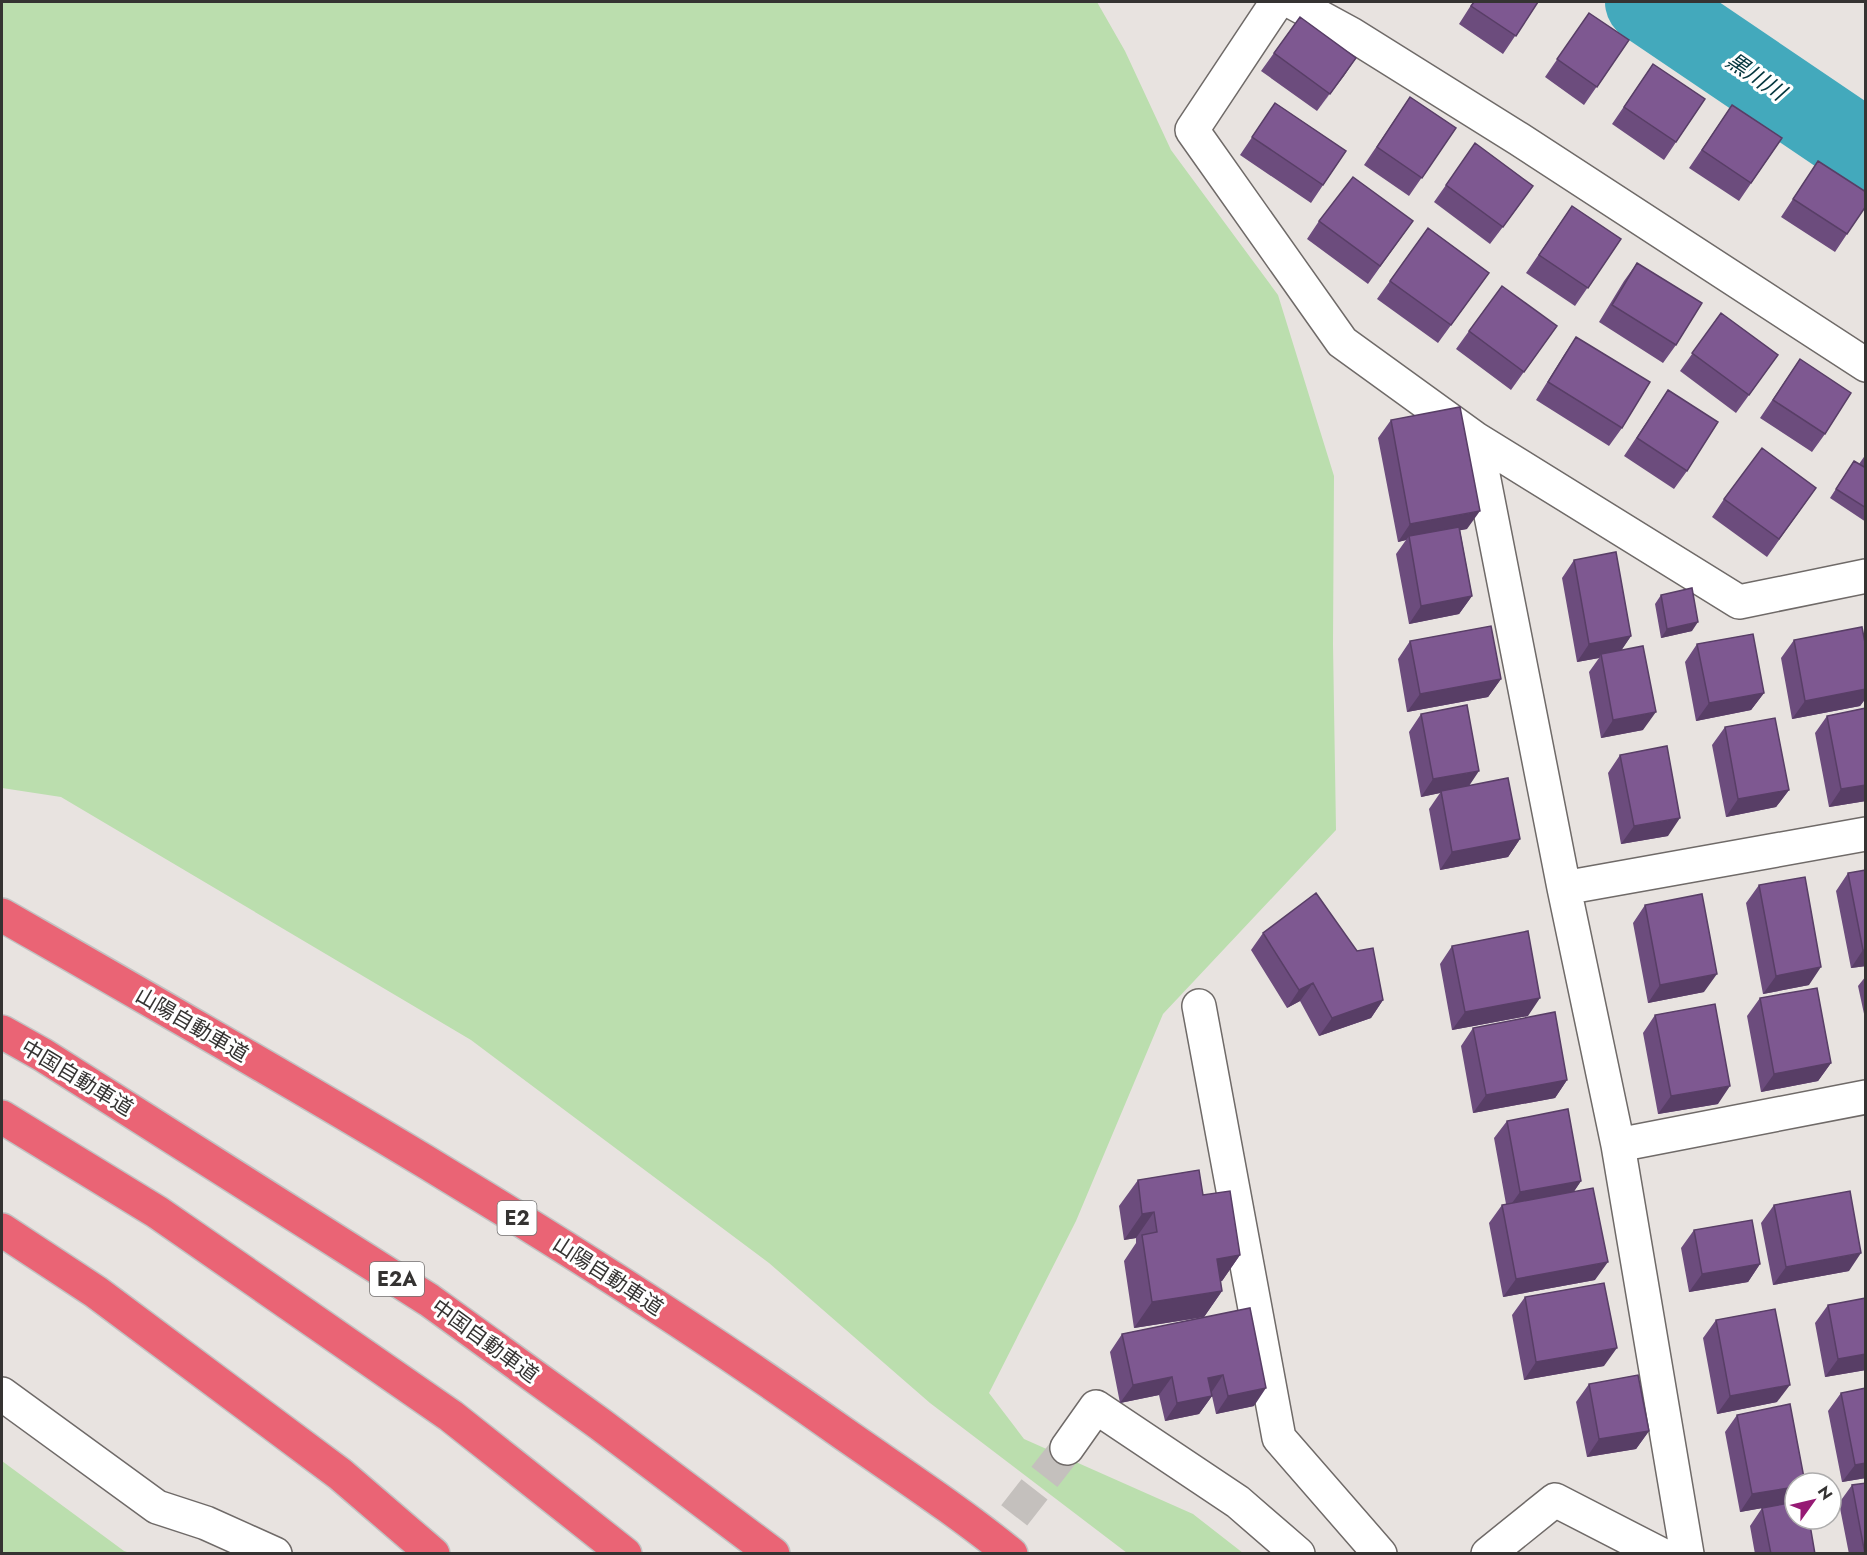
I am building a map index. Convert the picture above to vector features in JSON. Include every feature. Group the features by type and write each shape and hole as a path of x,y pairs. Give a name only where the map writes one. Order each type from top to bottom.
{"highway":[{"name":"山陽自動車道","path":"2,915 196,1027 541,1233 752,1368 1011,1554"},
{"name":"中国自動車道","path":"2,1032 52,1061 429,1300 646,1457 773,1554"},
{"path":"2,1117 157,1212 441,1409 626,1554"},
{"path":"2,1230 96,1292 340,1474 434,1554"}],"street":[{"path":"1277,2 1192,130 1342,342 1476,439 1739,602 1866,576"},
{"path":"1292,2 1351,34 1519,139 1866,365"},
{"path":"1476,439 1563,888 1618,1144 1687,1554"},
{"path":"1563,888 1866,834"},
{"path":"1200,1005 1279,1438 1380,1554"},
{"path":"1618,1144 1866,1096"},
{"path":"2,1394 157,1507 206,1523 276,1554"},
{"path":"1066,1448 1096,1407 1238,1502 1298,1554"},
{"path":"1488,1554 1555,1500 1660,1554"}],"green space":[{"path":"2,2 1097,2 1125,51 1171,150 1278,295 1334,476 1333,644 1336,830 1163,1014 1076,1221 989,1393 1024,1439 1193,1514 1243,1553 1127,1553 930,1403 769,1263 471,1040 61,797 2,788"},
{"path":"2,1461 124,1551 130,1553 2,1553"}],"building":[{"path":"1474,2 1538,2 1516,36 1471,6"},
{"path":"1589,13 1629,40 1597,87 1557,59"},
{"path":"1300,17 1356,58 1330,94 1274,53"},
{"path":"1653,64 1705,99 1676,142 1624,107"},
{"path":"1410,97 1456,128 1422,178 1377,147"},
{"path":"1275,103 1346,151 1323,185 1252,137"},
{"path":"1732,105 1782,138 1751,183 1702,150"},
{"path":"1475,143 1533,186 1503,227 1446,185"},
{"path":"1818,161 1866,192 1866,206 1847,234 1793,199"},
{"path":"1353,177 1413,221 1380,266 1319,221"},
{"path":"1572,206 1621,239 1588,288 1539,255"},
{"path":"1428,228 1489,273 1451,325 1390,281"},
{"path":"1637,263 1702,303 1676,345 1612,305"},
{"path":"1502,286 1557,326 1524,372 1469,331"},
{"path":"1721,313 1778,355 1749,395 1692,353"},
{"path":"1576,337 1650,382 1622,428 1548,382"},
{"path":"1800,359 1851,393 1825,434 1773,400"},
{"path":"1668,390 1718,422 1687,471 1637,438"},
{"path":"1460,407 1480,511 1410,524 1391,420"},
{"path":"1762,448 1816,488 1779,539 1724,499"},
{"path":"1854,461 1866,468 1866,508 1836,489"},
{"path":"1459,527 1472,596 1421,606 1409,536"},
{"path":"1616,552 1631,636 1589,644 1574,560"},
{"path":"1692,588 1698,622 1667,629 1661,595"},
{"path":"1491,626 1501,679 1420,694 1410,641"},
{"path":"1862,627 1866,648 1866,689 1805,701 1794,640"},
{"path":"1753,634 1764,693 1709,703 1697,644"},
{"path":"1643,646 1656,712 1613,720 1601,654"},
{"path":"1467,705 1479,771 1433,779 1421,714"},
{"path":"1866,708 1866,785 1841,789 1827,716"},
{"path":"1775,718 1789,790 1738,799 1725,727"},
{"path":"1667,746 1680,818 1634,826 1620,755"},
{"path":"1508,778 1520,839 1452,852 1441,791"},
{"path":"1866,870 1866,950 1863,950 1848,873"},
{"path":"1805,877 1821,967 1776,976 1759,885"},
{"path":"1316,893 1357,951 1373,948 1383,1000 1332,1018 1313,983 1299,990 1263,933"},
{"path":"1702,894 1717,974 1660,985 1645,905"},
{"path":"1528,931 1540,998 1465,1012 1452,946"},
{"path":"1817,988 1831,1063 1774,1074 1760,998"},
{"path":"1715,1004 1730,1086 1671,1096 1655,1015"},
{"path":"1555,1012 1567,1080 1486,1095 1473,1028"},
{"path":"1568,1109 1581,1181 1520,1192 1507,1121"},
{"path":"1199,1170 1203,1195 1230,1191 1240,1255 1217,1259 1222,1291 1152,1302 1142,1235 1157,1232 1154,1212 1142,1214 1138,1180"},
{"path":"1593,1188 1608,1262 1516,1279 1502,1205"},
{"path":"1850,1191 1861,1253 1786,1267 1774,1205"},
{"path":"1752,1220 1760,1264 1702,1274 1694,1230"},
{"path":"1604,1283 1617,1348 1536,1362 1525,1297"},
{"path":"1866,1298 1866,1354 1838,1359 1828,1305"},
{"path":"1250,1308 1266,1388 1228,1396 1223,1375 1208,1378 1212,1396 1177,1403 1172,1377 1133,1385 1122,1334"},
{"path":"1775,1309 1790,1385 1730,1396 1716,1320"},
{"path":"1638,1375 1649,1431 1599,1439 1589,1384"},
{"path":"1866,1388 1866,1463 1855,1465 1841,1393"},
{"path":"1790,1404 1803,1471 1783,1471 1783,1489 1752,1494 1737,1415"},
{"path":"1866,1483 1866,1554 1865,1554 1852,1485"},
{"path":"1783,1504 1783,1531 1811,1531 1815,1554 1771,1554 1762,1508"}],"waterway":[{"name":"黒川川","path":"1646,2 1866,151"}],"tunnel":[{"path":"984,1554 1067,1448"}]}
